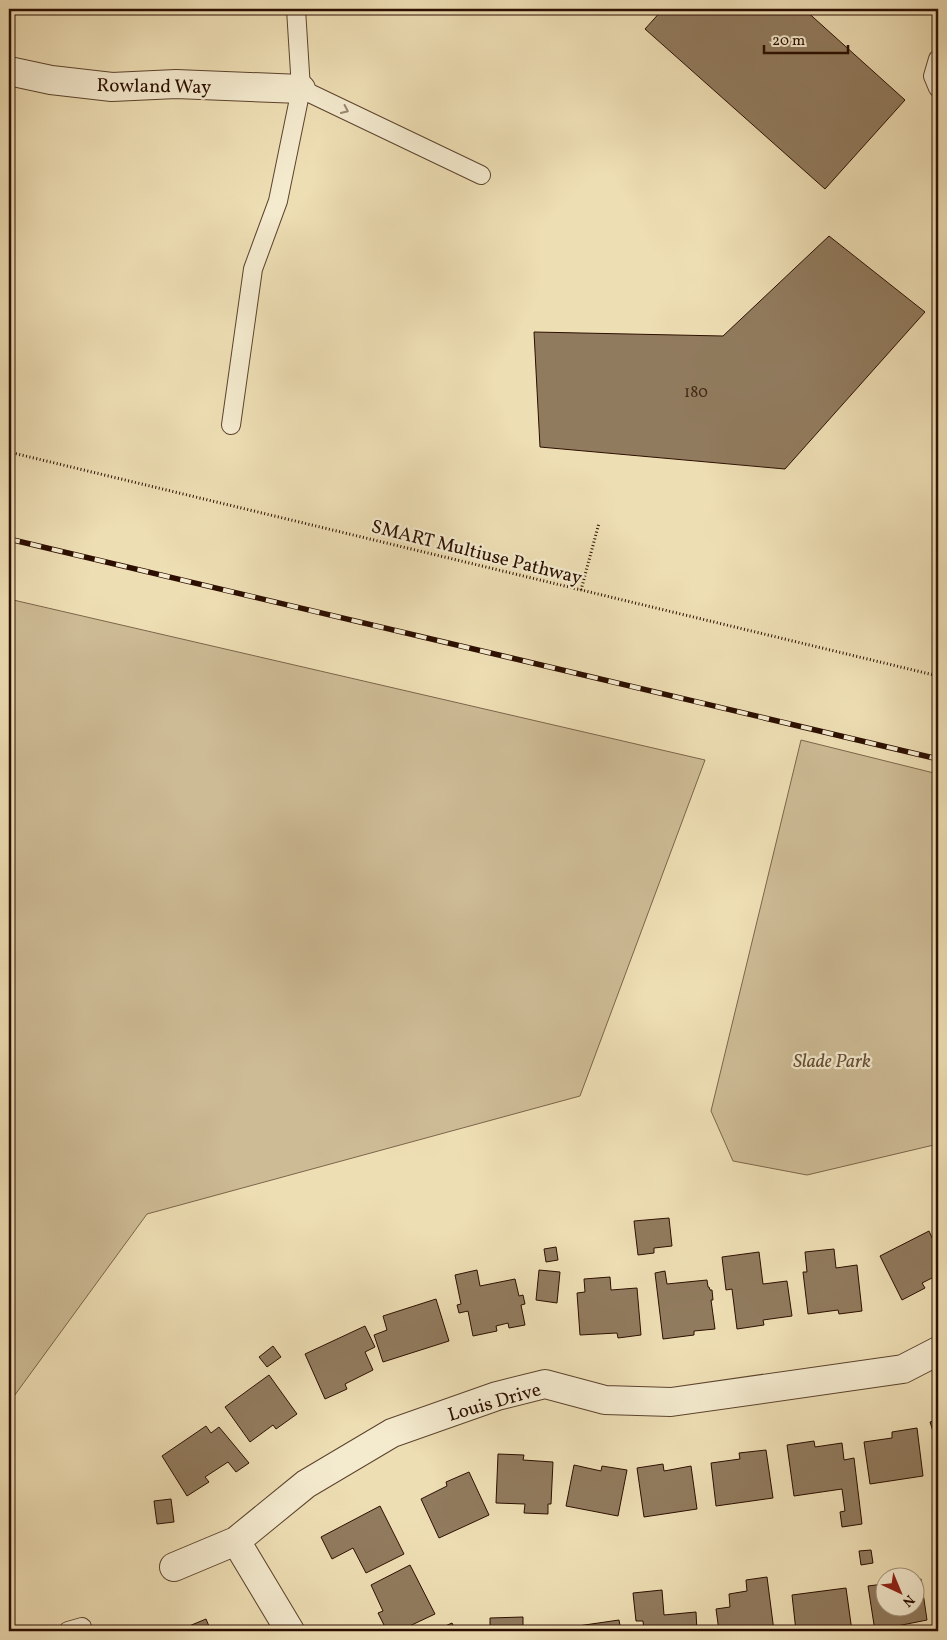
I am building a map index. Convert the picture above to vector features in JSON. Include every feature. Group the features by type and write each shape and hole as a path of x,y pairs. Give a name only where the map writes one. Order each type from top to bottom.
{"street":[{"name":"Rowland Way","path":"9,71 51,80 112,87 176,84 301,89"},
{"name":"Louis Drive","path":"174,1566 236,1541 306,1484 392,1433 497,1396 545,1384 605,1400 671,1402 903,1369 938,1351"},
{"path":"236,1541 290,1631"}],"lane":[{"path":"231,425 253,269 278,201 301,89 296,9"},
{"path":"938,59 933,76 938,88"},
{"path":"301,89 481,175"},
{"path":"68,1631 82,1627 82,1631"}],"path":[{"name":"SMART Multiuse Pathway","path":"9,452 938,676"},
{"path":"581,590 599,523"}],"green space":[{"path":"9,599 705,760 580,1096 147,1214 9,1403"},
{"name":"Slade Park","path":"801,740 938,774 938,1144 807,1175 733,1161 711,1111"}],"building":[{"path":"663,9 804,9 905,100 825,189 645,29"},
{"path":"829,236 925,312 785,469 540,447 534,332 723,336"},
{"path":"669,1218 672,1246 654,1248 654,1253 638,1255 634,1221"},
{"path":"929,1231 938,1251 938,1275 922,1283 925,1288 902,1300 880,1256"},
{"path":"556,1247 558,1260 546,1262 544,1249"},
{"path":"834,1249 836,1268 857,1265 862,1311 839,1314 838,1310 808,1314 803,1272 807,1272 805,1252"},
{"path":"759,1252 763,1284 787,1281 792,1316 763,1320 764,1325 737,1329 732,1289 726,1290 722,1257"},
{"path":"477,1270 480,1286 515,1279 519,1296 523,1295 525,1304 521,1305 525,1325 509,1328 508,1323 496,1326 497,1331 473,1336 468,1311 459,1313 457,1305 461,1304 455,1275"},
{"path":"539,1270 560,1272 557,1303 536,1300"},
{"path":"665,1271 667,1284 707,1280 708,1287 712,1290 713,1300 711,1300 715,1329 694,1331 694,1335 663,1339 655,1273"},
{"path":"610,1277 611,1290 637,1288 641,1335 618,1338 617,1333 580,1335 577,1293 585,1292 584,1279"},
{"path":"436,1299 449,1341 383,1362 374,1335 387,1330 383,1316"},
{"path":"365,1326 375,1347 365,1352 373,1370 345,1384 347,1389 325,1399 305,1354"},
{"path":"273,1346 281,1357 267,1367 259,1357"},
{"path":"269,1375 297,1414 276,1429 273,1425 250,1442 225,1407"},
{"path":"938,1419 938,1447 930,1422"},
{"path":"206,1426 211,1433 219,1427 249,1463 236,1472 228,1462 205,1477 209,1482 187,1496 162,1456"},
{"path":"917,1428 923,1476 870,1484 864,1442 892,1438 892,1432"},
{"path":"814,1441 815,1447 842,1443 844,1460 854,1458 862,1524 842,1527 840,1512 845,1511 842,1489 794,1496 787,1445"},
{"path":"766,1450 773,1498 716,1506 711,1463 740,1459 739,1453"},
{"path":"498,1454 524,1455 523,1460 553,1462 551,1504 548,1504 548,1514 524,1513 525,1504 496,1503"},
{"path":"663,1464 664,1471 691,1466 697,1509 644,1517 637,1468"},
{"path":"574,1465 601,1471 602,1466 627,1470 618,1516 566,1506"},
{"path":"469,1472 489,1515 439,1538 421,1499 447,1486 446,1482"},
{"path":"171,1499 174,1522 157,1524 154,1501"},
{"path":"380,1506 404,1554 366,1573 353,1548 332,1559 321,1537"},
{"path":"871,1550 873,1563 861,1565 859,1551"},
{"path":"410,1565 435,1614 399,1631 387,1631 378,1613 383,1611 371,1585"},
{"path":"767,1577 774,1631 719,1631 716,1609 730,1607 729,1594 747,1591 746,1580"},
{"path":"874,1585 874,1618 924,1618 924,1600 927,1620 897,1626 898,1629 875,1631 868,1586"},
{"path":"846,1588 852,1631 796,1631 792,1595"},
{"path":"662,1590 664,1615 696,1612 697,1631 644,1631 643,1621 636,1621 633,1593"},
{"path":"523,1617 523,1631 490,1631 490,1618"},
{"path":"206,1619 211,1631 177,1631"},
{"path":"619,1620 621,1631 564,1631 564,1628"},
{"path":"452,1623 456,1631 434,1631"}],"railway":[{"path":"9,539 938,759"}]}
